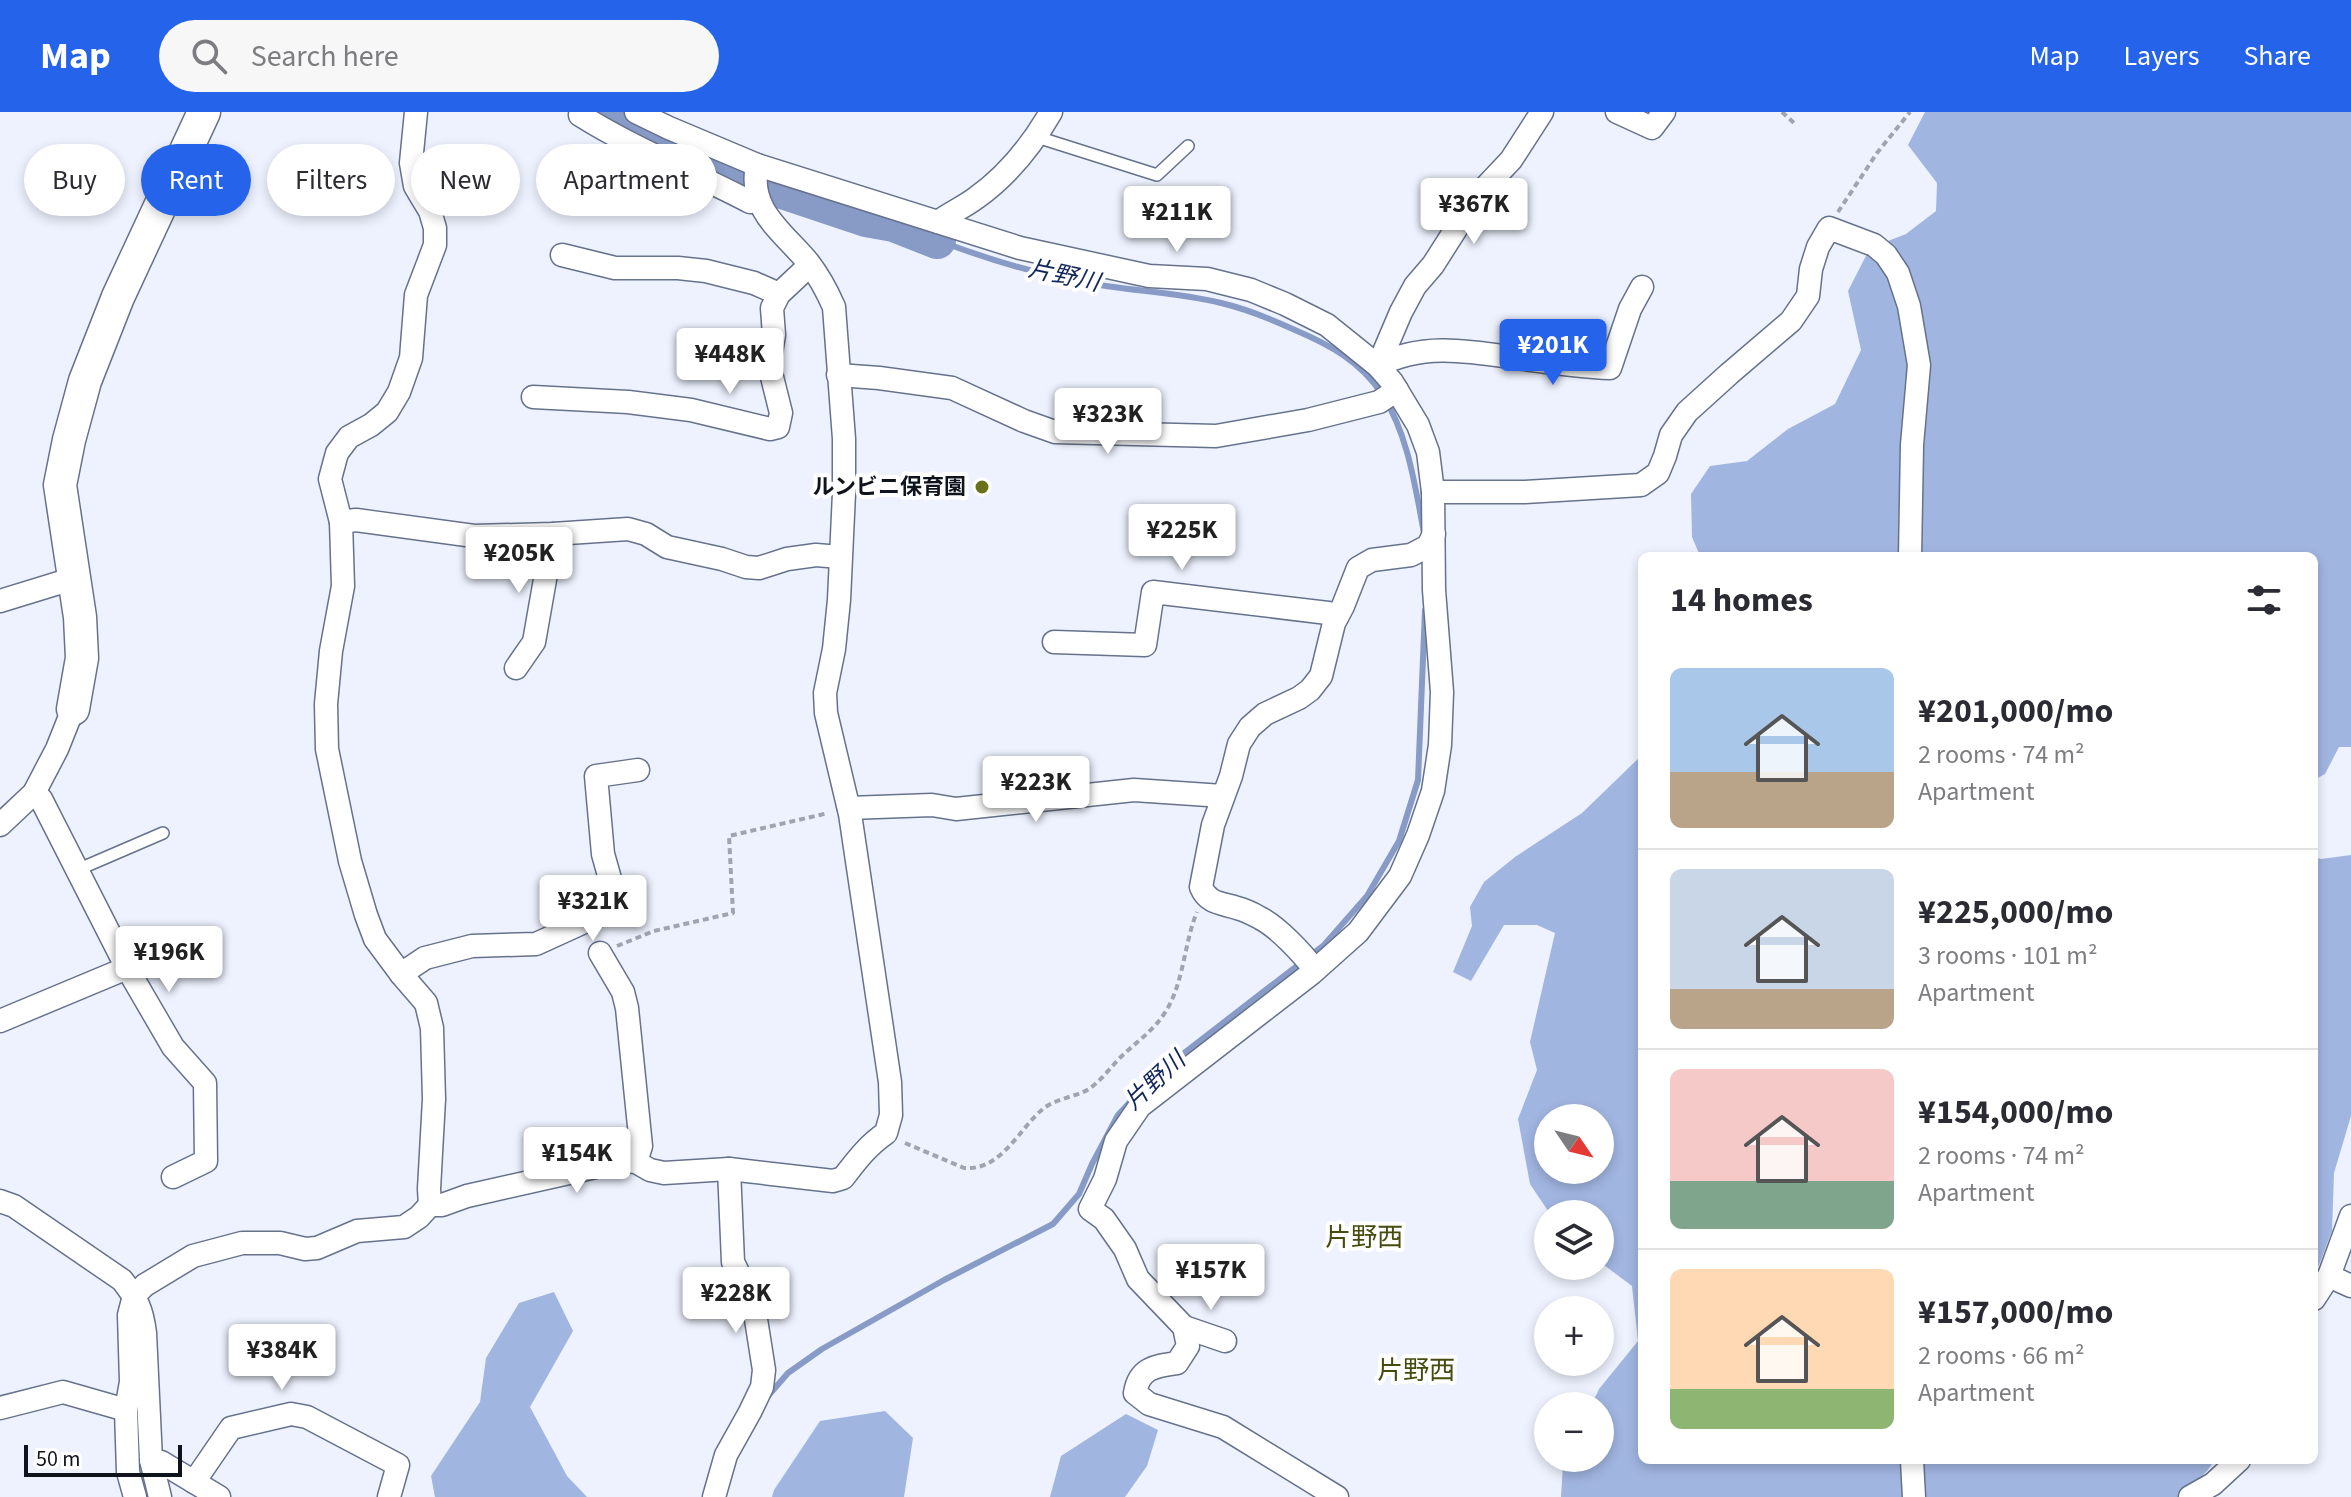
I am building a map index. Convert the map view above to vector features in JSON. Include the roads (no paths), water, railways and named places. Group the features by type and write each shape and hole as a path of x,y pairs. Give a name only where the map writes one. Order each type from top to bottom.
{"street":[{"path":"0,825 34,793 73,709 82,658 80,617 60,485 85,381 118,297 204,112"},
{"path":"135,1497 128,1472 126,1410 131,1382 129,1315 134,1296 145,1285 193,1256 242,1243 280,1243 305,1249 317,1248 357,1231 404,1227 430,1205 434,1099 432,1028 426,1003 375,939 366,915 350,861 327,749 326,704 331,651 343,586 341,522 330,479 337,453 349,437 387,412 399,392 411,358 416,295 435,245 435,228 430,211 415,186 411,163 416,112"},
{"path":"636,112 669,128 757,182 938,222 1020,248 1149,276 1207,279 1251,290 1327,325 1378,366 1389,395 1418,425 1428,452 1433,492 1434,590 1442,692 1440,745 1433,791 1419,832 1400,876 1358,932 1310,964 1140,1106 1116,1141 1105,1179 1090,1209 1104,1219 1125,1249 1138,1279 1184,1327 1225,1341"},
{"path":"938,222 977,198 1008,170 1037,137 1051,112"},
{"path":"1378,366 1415,286 1433,265 1477,196 1511,160 1542,112"},
{"path":"1617,112 1652,128 1664,112"},
{"path":"580,115 646,153 750,202 757,182"},
{"path":"430,1205 442,1205 467,1196 622,1161 636,1162 664,1173 729,1169 833,1181 843,1178 875,1140 886,1133 891,1115 890,1082 849,808 831,739 825,693 834,649 844,439 834,307 810,265 763,212 757,182"},
{"path":"1433,492 1525,492 1641,485 1658,473 1671,435 1687,412 1791,321 1808,296 1811,269 1818,247 1829,228 1874,245 1886,255 1898,273 1909,306 1919,365 1912,445 1910,552"},
{"path":"562,255 615,268 706,271 754,283 779,294"},
{"path":"533,397 628,402 691,410 770,429 778,427 781,413 770,358 774,335 772,308 779,294 810,265"},
{"path":"1378,366 1395,356 1431,350 1610,368 1630,309 1642,287"},
{"path":"838,375 952,388 1055,432 1216,436 1308,420 1389,395"},
{"path":"341,522 356,520 474,536 628,529 646,534 667,547 759,568 787,559 816,555 840,557"},
{"path":"516,668 534,642 553,534"},
{"path":"1310,964 1265,920 1239,908 1214,902 1205,895 1201,887 1213,825 1239,744 1250,727 1265,714 1310,690 1321,676 1334,623 1358,568 1372,560 1411,555 1428,546 1434,534"},
{"path":"0,601 75,578"},
{"path":"1054,642 1145,645 1153,592 1328,613 1337,617"},
{"path":"401,974 425,958 472,946 536,944 604,913 614,893 603,854 596,776 638,770"},
{"path":"849,808 932,805 956,809 1134,790 1223,796"},
{"path":"34,793 41,799 127,968 173,1047 205,1083 206,1161 173,1177"},
{"path":"600,953 623,992 627,1008 641,1146 636,1162"},
{"path":"0,1021 127,968"},
{"path":"714,1497 726,1455 762,1387 764,1370 755,1313 733,1262 729,1169"},
{"path":"0,1201 14,1206 122,1280 143,1312 151,1460 160,1497"},
{"path":"2318,1293 2329,1276 2351,1216"},
{"path":"2329,1276 2351,1286"},
{"path":"1184,1327 1188,1346 1177,1363 1153,1366 1137,1381 1135,1393 1149,1404 1223,1427 1337,1497"},
{"path":"0,1408 63,1392 126,1410"},
{"path":"194,1482 231,1428 291,1414 307,1417 398,1465 389,1497"},
{"path":"151,1460 161,1462 219,1497"},
{"path":"1912,1464 1914,1497"},
{"path":"2190,1497 2213,1484 2235,1464"}],"lane":[{"path":"1037,137 1157,175 1188,146"},
{"path":"77,870 163,833"}],"waterway":[{"name":"片野川","path":"600,112 641,136 737,175 866,218 894,223 937,240"},
{"name":"片野川","path":"937,240 1064,278 1231,305 1332,348 1364,372 1391,410 1409,461 1424,533"},
{"name":"片野川","path":"768,1396 788,1373 822,1349 944,1280 1053,1224 1079,1194 1118,1115 1153,1077 1324,945 1367,896 1399,841 1418,780 1425,610"}],"place":[{"name":"ルンビニ保育園","path":"982,487"}],"district":[{"name":"片野西","path":"1364,1237"},
{"name":"片野西","path":"1416,1370"}]}
